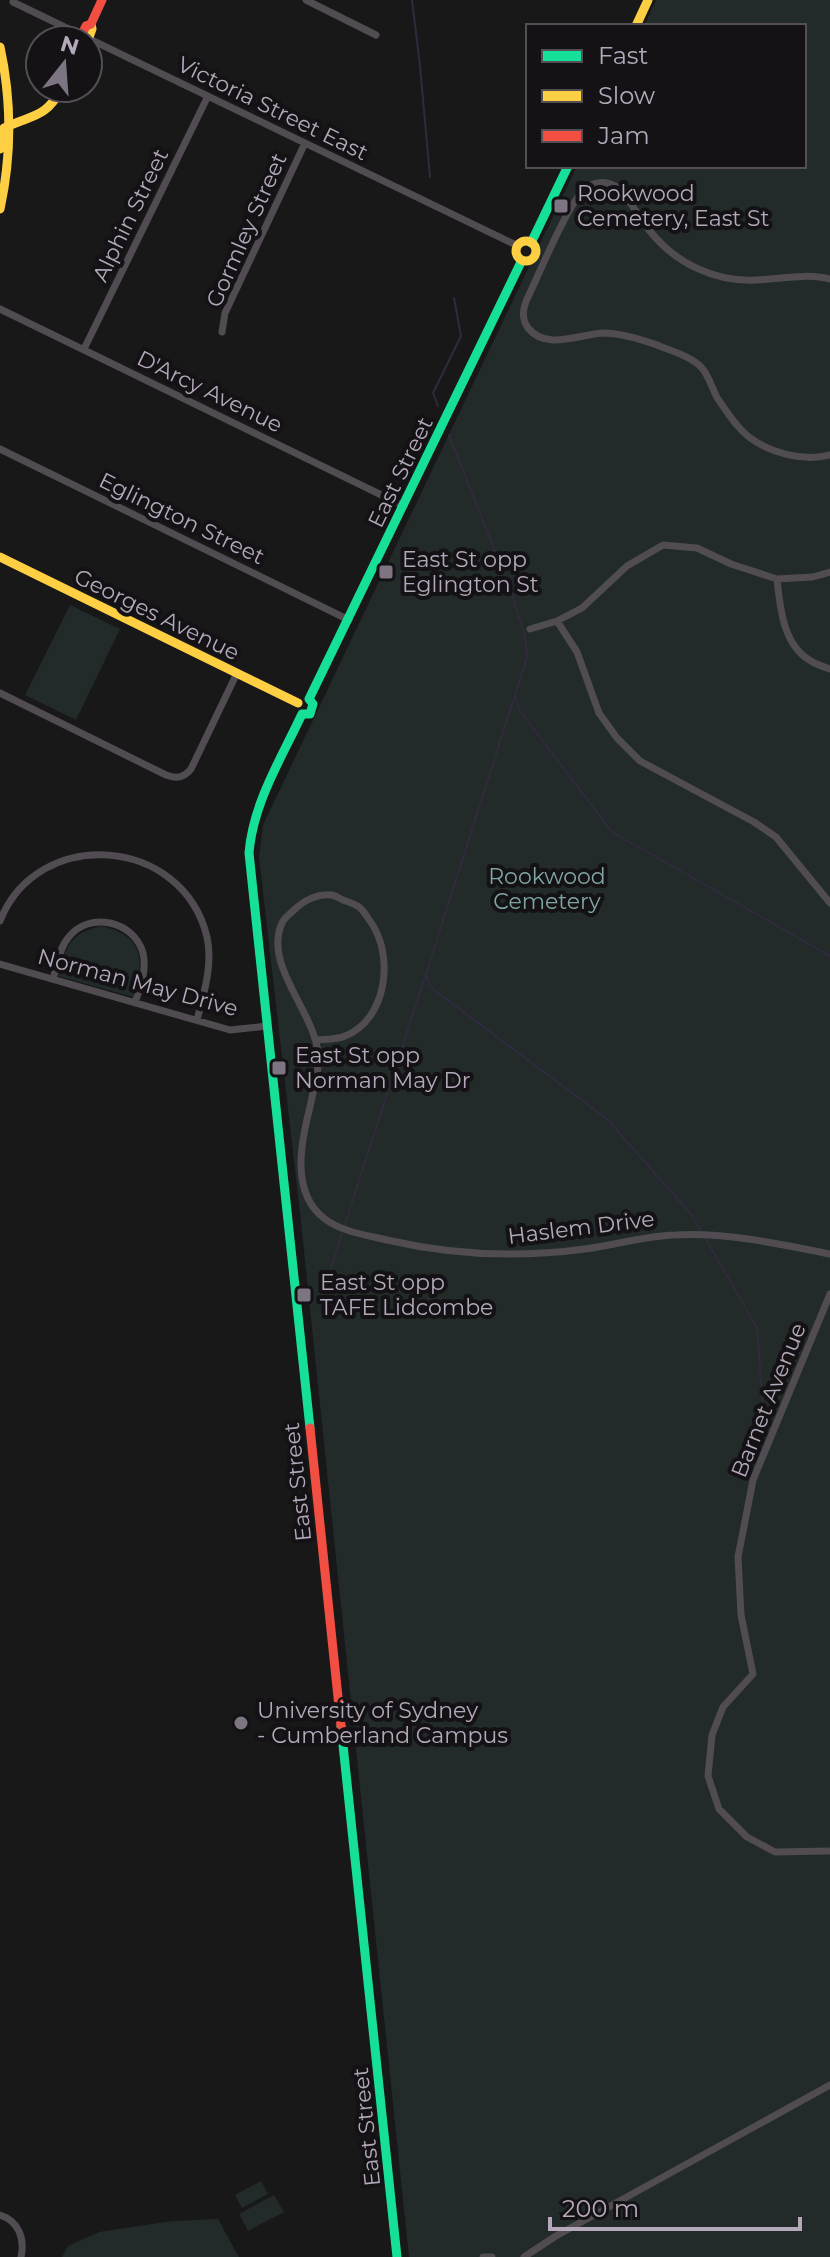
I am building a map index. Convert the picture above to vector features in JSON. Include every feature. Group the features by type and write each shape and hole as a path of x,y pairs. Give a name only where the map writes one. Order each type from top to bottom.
{"main road":[{"path":"91,24 102,0"},
{"path":"637,24 648,0"},
{"path":"0,47 16,122 0,209"},
{"path":"0,149 4,128 47,111 53,104"},
{"path":"531,243 567,168"},
{"path":"523,242 531,243 535,256 529,261 522,260 517,255 518,246 523,242"},
{"name":"East Street","path":"309,699 522,260"},
{"name":"Georges Avenue","path":"0,557 298,703"},
{"path":"309,699 313,704 310,714 302,714 297,709 298,703 309,699"},
{"name":"East Street","path":"302,714 256,814 250,833 249,853 397,2257"}],"street":[{"path":"306,0 376,35"},
{"name":"Victoria Street East","path":"13,2 55,24"},
{"name":"Victoria Street East","path":"104,48 518,246"},
{"name":"Alphin Street","path":"84,349 208,96"},
{"name":"Gormley Street","path":"222,332 225,313 305,143"},
{"path":"830,279 810,276 740,280 697,269 657,239 620,189 601,182 589,186 578,196 524,305 523,319 531,331 545,339 615,334 681,355 701,367 718,399 749,437 764,446 799,457 830,455"},
{"path":"535,256 546,260"},
{"name":"D'Arcy Avenue","path":"0,309 404,506"},
{"name":"Eglington Street","path":"0,449 349,620"},
{"path":"530,629 557,621 582,608 627,566 663,545 697,548 731,564 777,579 813,577 830,572"},
{"path":"777,579 780,610 791,641 809,660 830,669"},
{"path":"557,621 577,652 599,713 617,738 640,761 776,837 830,903"},
{"path":"0,693 177,778 191,769 237,673"},
{"path":"0,921 5,908 26,881 56,861 82,855 118,855 151,865 179,884 197,909 207,938 209,975 197,1020"},
{"path":"330,895 360,908 376,930 383,953 385,976 377,1005 363,1026 347,1036 316,1040 289,984 277,946 282,921 305,900 330,895"},
{"path":"53,979 67,938 79,928 104,921 119,924 138,940 142,951 143,976 135,1003"},
{"name":"Norman May Drive","path":"0,964 230,1030 267,1026"},
{"name":"Haslem Drive","path":"316,1040 319,1055 317,1074 302,1138 301,1169 304,1191 313,1208 337,1226 407,1245 480,1255 586,1249 660,1236 696,1235 752,1239 830,1254"},
{"name":"Barnet Avenue","path":"830,1294 753,1480 738,1557 741,1615 753,1674 723,1707 712,1735 708,1776 719,1809 747,1837 775,1852 830,1851"},
{"path":"524,2257 556,2236 830,2085"},
{"path":"0,2215 10,2219 20,2232 23,2245 21,2257"},
{"path":"483,2257 492,2257"}],"green space":[{"name":"Rookwood Cemetery","path":"656,0 830,0 830,2257 409,2257 300,1213 259,857 263,825 576,168 806,168 806,24 645,24"},
{"path":"70,605 120,629 76,720 25,695"},
{"path":"101,926 126,936 138,951 139,971 133,997 58,976 71,942 82,933"},
{"path":"261,2181 268,2194 242,2208 235,2195"},
{"path":"274,2195 284,2212 248,2231 239,2214"},
{"path":"218,2219 239,2257 62,2257 68,2246 99,2232 172,2221"}],"waterway":[{"path":"412,0 430,177"},
{"path":"438,406 433,393 461,336 454,298"},
{"path":"449,435 512,594 525,637 527,657 426,974 430,987 607,1119 690,1213 701,1231"},
{"path":"515,696 520,711 612,832 830,956"},
{"path":"344,1227 426,974"},
{"path":"321,1301 342,1233"},
{"path":"704,1236 757,1328 765,1433"}],"traffic: fast":[{"path":"531,243 567,168"},
{"path":"309,699 522,260"},
{"path":"302,714 310,714 313,704 309,699"},
{"path":"302,714 262,799 249,853 310,1428"},
{"path":"341,1726 397,2257"}],"traffic: slow":[{"path":"637,24 648,0"},
{"path":"0,47 7,88 9,128 7,168 0,209"},
{"path":"0,149 4,128 44,111 51,104"},
{"path":"526,241 533,244 536,251 533,258 526,261 519,258 516,251 519,244 526,241"},
{"path":"0,557 298,703"}],"traffic: jam":[{"path":"91,24 102,0"},
{"path":"310,1428 341,1726"}],"place":[{"name":"Rookwood Cemetery, East St","path":"561,206"},
{"name":"East St opp Eglington St","path":"386,572"},
{"name":"East St opp Norman May Dr","path":"279,1068"},
{"name":"East St opp TAFE Lidcombe","path":"304,1295"},
{"name":"University of Sydney - Cumberland Campus","path":"241,1723"}]}
